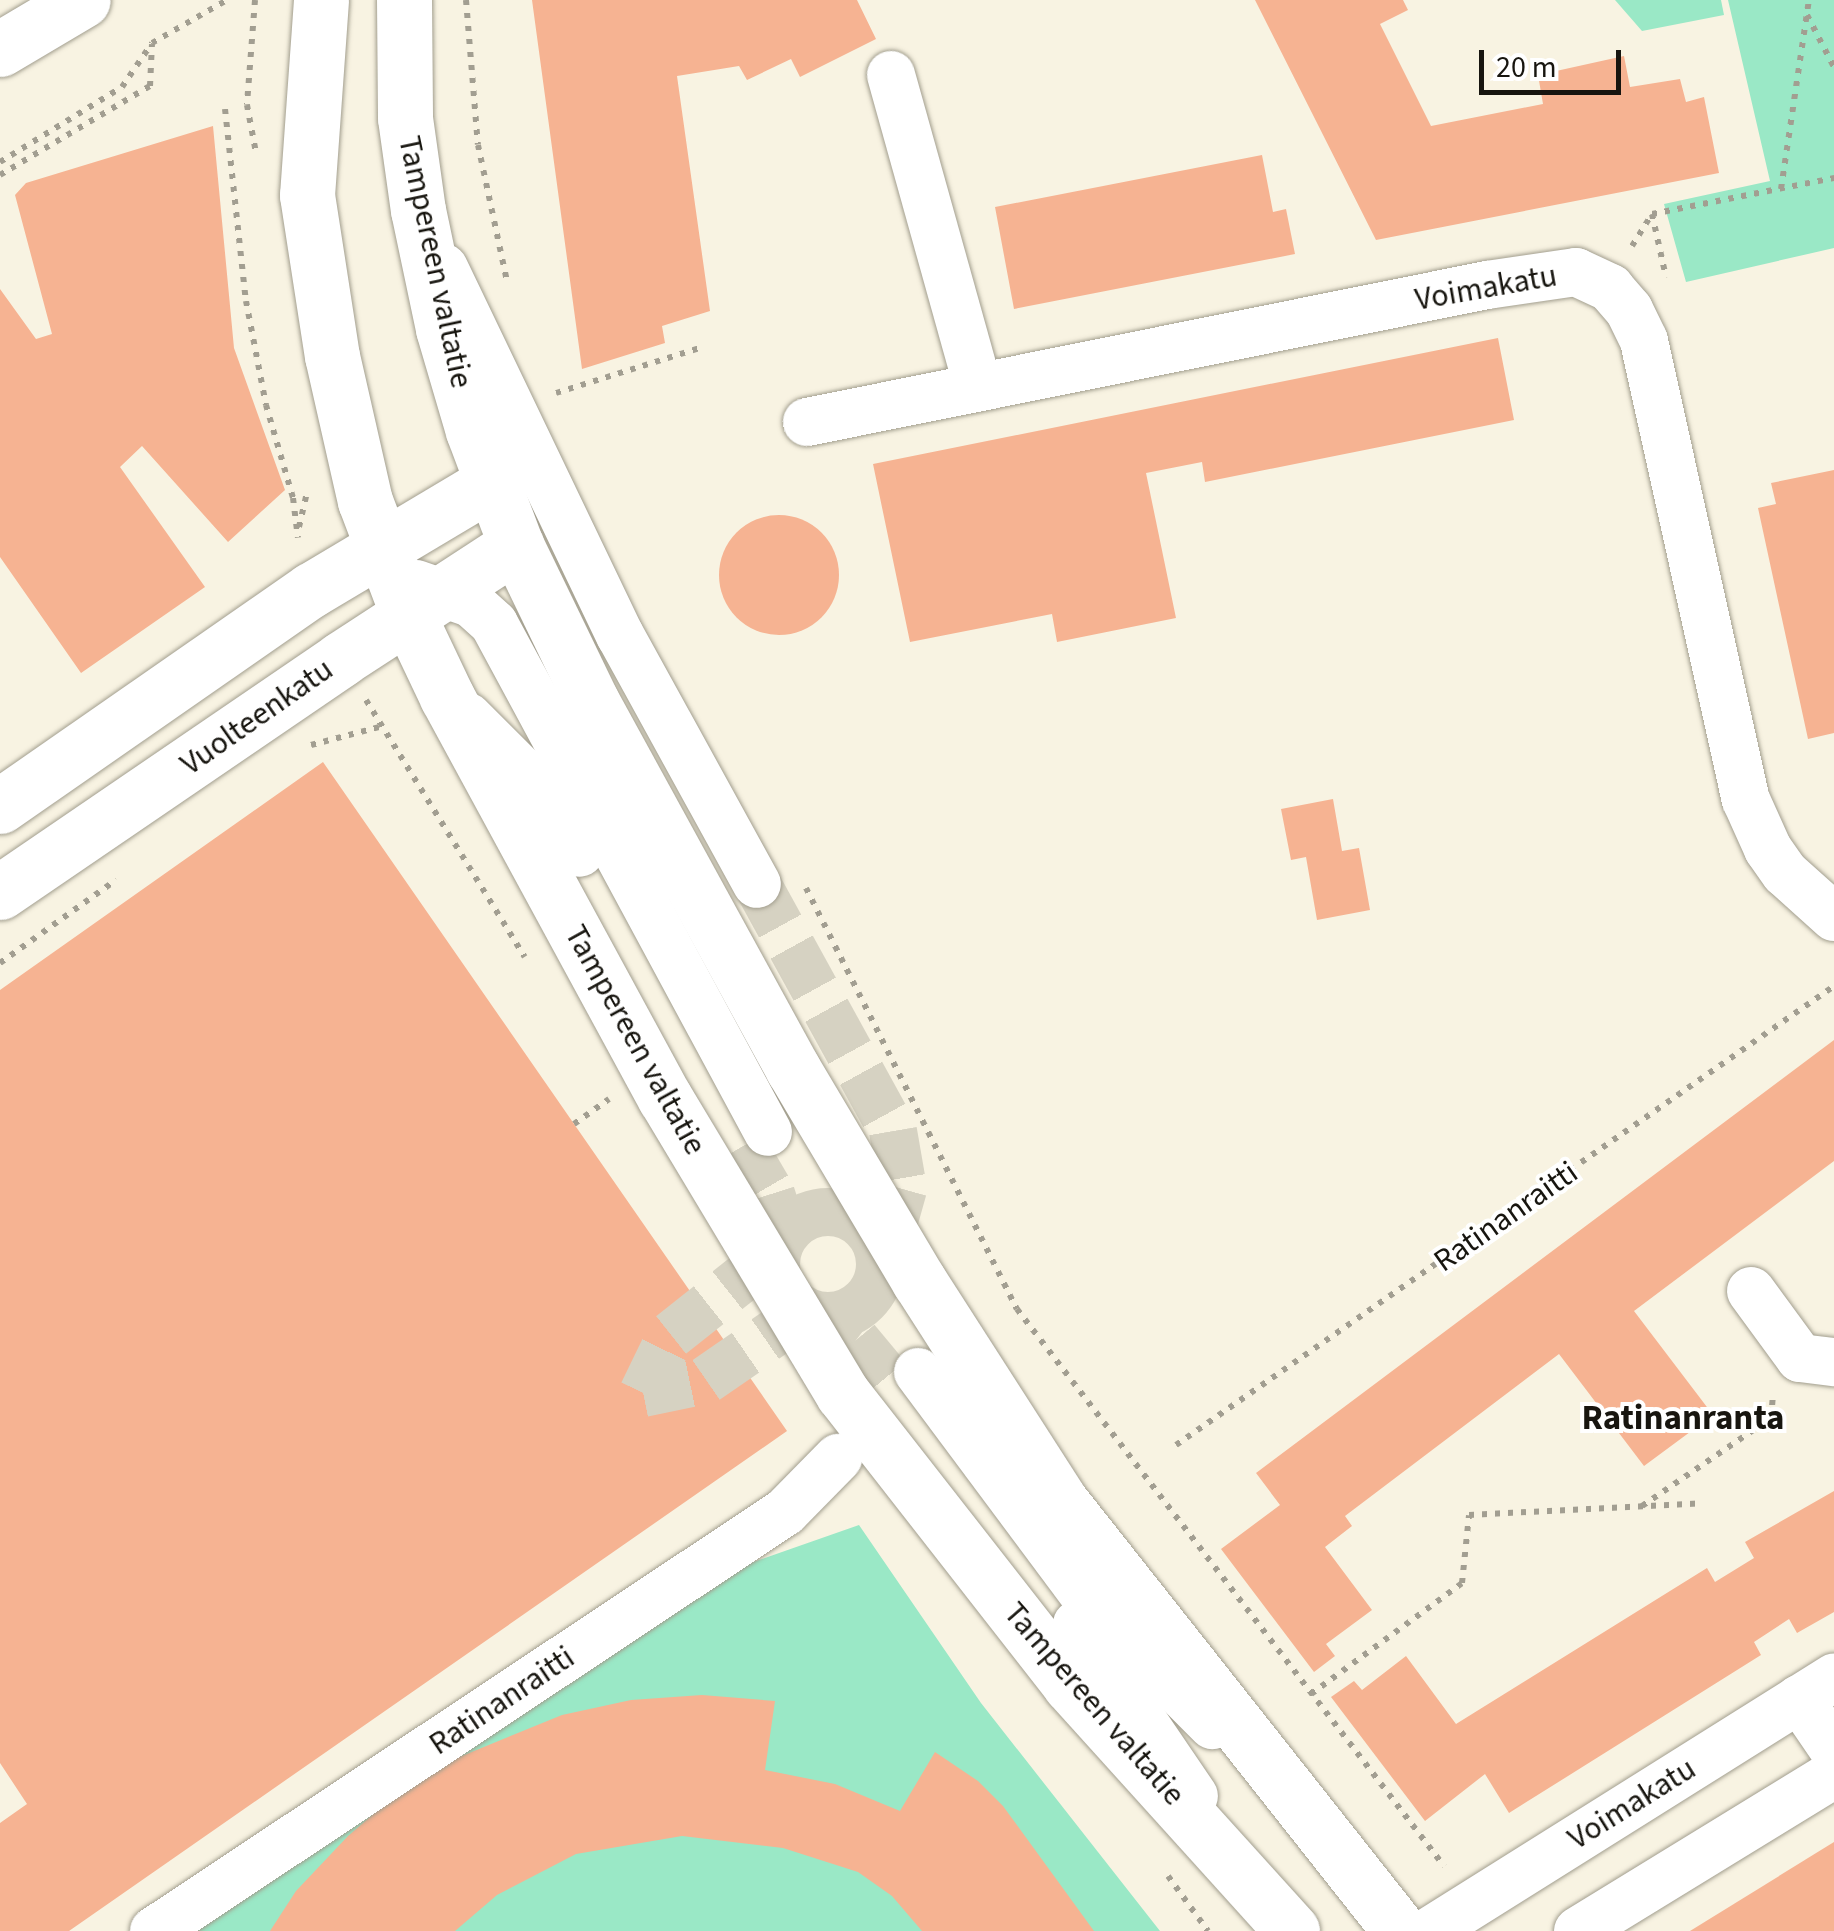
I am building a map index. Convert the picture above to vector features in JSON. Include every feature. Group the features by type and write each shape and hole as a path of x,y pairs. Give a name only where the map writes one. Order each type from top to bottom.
{"main road":[{"path":"0,49 83,0"},
{"name":"Tampereen valtatie","path":"321,0 307,195 332,356 354,457 407,583 448,697 674,1114 843,1394 1070,1685 1292,1931"},
{"name":"Tampereen valtatie","path":"404,0 405,118 418,210 443,329 516,545 592,702 710,923 919,1281 1061,1502 1400,1931"},
{"path":"405,118 436,72 436,0"},
{"name":"Vuolteenkatu","path":"0,892 407,583 492,482"},
{"name":"Vuolteenkatu","path":"0,806 325,581 407,583 516,545"}],"street":[{"path":"891,75 978,387"},
{"path":"418,210 620,635 777,878"},
{"name":"Voimakatu","path":"808,422 1487,285 1576,272 1610,288 1630,310 1644,341 1746,800 1768,850 1785,873 1834,916"},
{"path":"407,583 471,603 494,624 756,1139 551,800 448,697"},
{"path":"1751,1292 1817,1360"},
{"path":"1248,1878 1104,1658 906,1380 1088,1601 1341,1856"},
{"name":"Ratinanraitti","path":"154,1931 786,1512 838,1458"},
{"path":"1817,1689 1834,1750"},
{"name":"Voimakatu","path":"1430,1931 1817,1689"},
{"path":"1578,1931 1834,1774"}],"path":[{"path":"0,162 122,87 152,43 226,0"},
{"path":"466,0 478,145 511,294"},
{"path":"1781,189 1809,0"},
{"path":"1807,14 1834,67"},
{"path":"0,175 150,86 152,43"},
{"path":"225,109 246,301 266,405 293,498 298,534"},
{"path":"1652,214 1834,178"},
{"path":"545,396 700,348"},
{"path":"296,755 309,746 383,726"},
{"path":"0,964 129,871"},
{"path":"777,878 1017,1309 1444,1864"},
{"name":"Ratinanraitti","path":"1176,1445 1834,986"},
{"path":"574,1124 612,1097"},
{"path":"1640,1507 1771,1418 1776,1374 1817,1360"},
{"path":"1311,1694 1462,1583 1469,1515 1703,1503"}],"green space":[{"path":"1615,0 1721,0 1724,15 1642,31"},
{"path":"1728,0 1834,0 1834,248 1686,282 1664,204 1770,181"},
{"path":"859,1525 981,1703 1160,1931 180,1931 713,1576"}],"building":[{"path":"532,0 857,0 876,39 800,77 791,59 747,80 739,66 677,76 710,311 662,326 665,343 582,369"},
{"path":"1255,0 1403,0 1408,10 1380,24 1431,126 1543,104 1538,75 1624,56 1630,87 1680,79 1686,102 1704,97 1719,173 1376,240"},
{"path":"213,126 234,348 285,490 228,542 142,446 120,467 205,587 81,673 0,557 0,289 36,339 52,334 15,195 26,183"},
{"path":"1262,155 1273,212 1286,209 1295,254 1014,309 995,207"},
{"path":"1498,338 1514,420 1205,482 1202,462 1146,473 1176,618 1057,642 1052,614 910,642 873,464"},
{"path":"1834,470 1834,733 1808,739 1758,508 1776,504 1771,483"},
{"path":"779,515 802,520 821,533 834,552 839,575 834,598 821,617 802,630 779,635 756,630 737,617 724,598 719,575 724,552 737,533 756,520"},
{"path":"323,762 787,1431 69,1931 0,1931 0,1823 27,1804 0,1763 0,990"},
{"path":"1333,799 1342,851 1359,848 1370,910 1317,920 1306,857 1291,860 1281,809"},
{"path":"1834,1040 1834,1161 1634,1311 1713,1415 1644,1466 1559,1354 1345,1516 1352,1526 1325,1547 1372,1610 1326,1644 1335,1656 1314,1672 1221,1549 1280,1505 1256,1473"},
{"path":"1834,1491 1834,1612 1797,1633 1789,1619 1754,1642 1761,1655 1509,1813 1485,1774 1425,1821 1331,1697 1354,1681 1362,1690 1406,1656 1456,1724 1707,1568 1715,1582 1754,1558 1745,1542"},
{"path":"702,1695 775,1701 765,1770 835,1784 900,1811 935,1752 978,1781 1003,1806 1094,1931 922,1931 892,1896 858,1872 783,1848 682,1836 576,1854 497,1895 455,1931 270,1931 296,1891 348,1836 384,1805 457,1758 562,1715 631,1700"},
{"path":"1834,1842 1834,1931 1690,1931"}],"tunnel":[{"path":"757,884 893,1131 903,1189 883,1260"},
{"path":"743,1146 771,1194 784,1235"},
{"path":"828,1212 848,1216 865,1227 876,1244 880,1264 876,1284 865,1301 848,1312 828,1316 808,1312 791,1301 780,1284 776,1264 780,1244 791,1227 808,1216 828,1212"},
{"path":"643,1393 671,1335 777,1251"},
{"path":"643,1393 706,1380 806,1311"},
{"path":"823,1316 856,1340 895,1387"}],"district":[{"name":"Ratinanranta","path":"1683,1418"}]}
